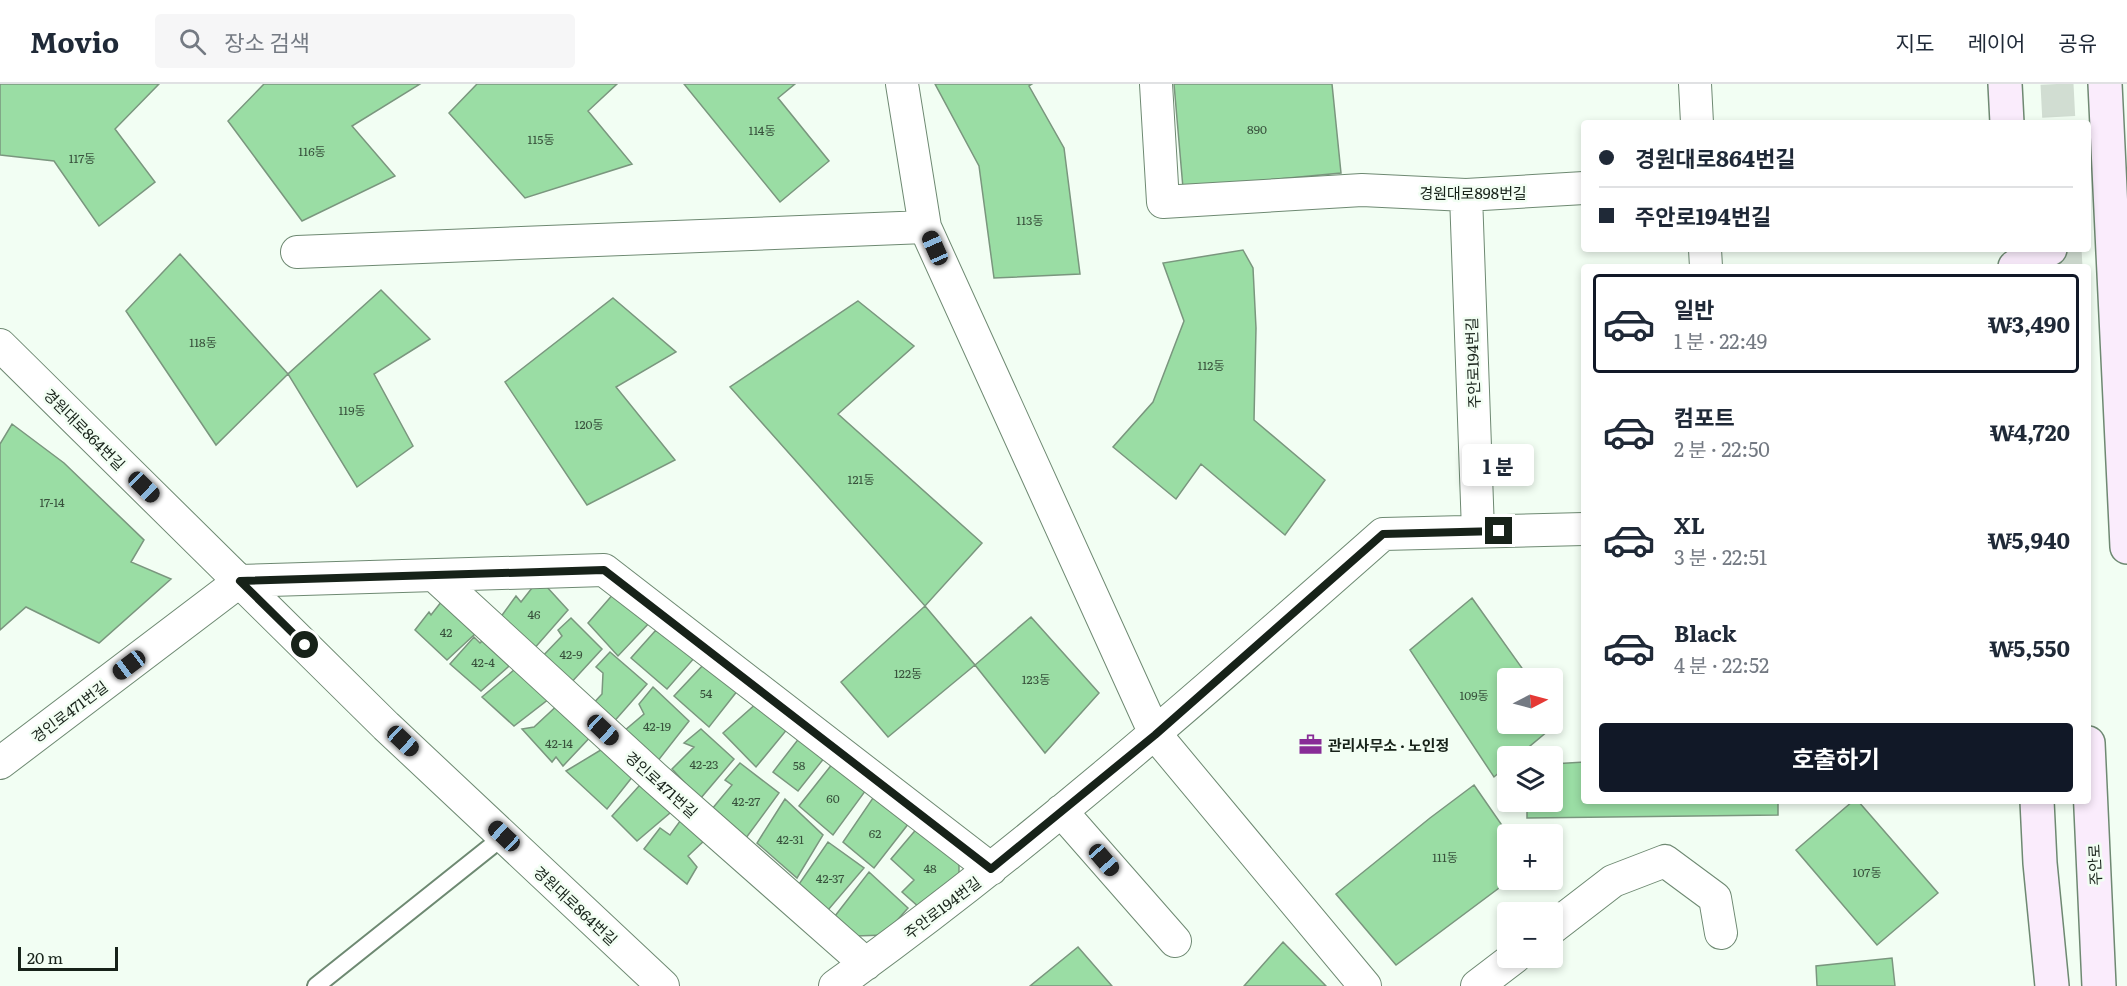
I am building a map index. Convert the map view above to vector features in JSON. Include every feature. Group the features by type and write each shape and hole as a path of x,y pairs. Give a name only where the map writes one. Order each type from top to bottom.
{"main road":[{"path":"2005,84 2007,120"},
{"path":"2105,84 2101,256 2126,496 2127,547"},
{"path":"2018,264 2032,254 2039,252"},
{"path":"2037,804 2040,863 2052,986"},
{"name":"주안로","path":"2091,804 2099,986"}],"street":[{"path":"902,84 925,227 1155,735 1365,986"},
{"name":"경원대로898번길","path":"1156,84 1163,202 1362,190 1466,195 1581,188"},
{"path":"1695,84 1697,120"},
{"name":"주안로194번길","path":"1466,195 1478,531"},
{"path":"297,252 925,227"},
{"name":"경원대로864번길","path":"0,345 386,726 663,986"},
{"name":"주안로194번길","path":"835,986 991,869 1155,735 1383,534 1581,529"},
{"path":"240,581 604,570 991,869"},
{"name":"경인로471번길","path":"435,576 654,777 866,964"},
{"name":"경인로471번길","path":"0,763 240,581"},
{"path":"1061,812 1175,941"},
{"path":"1563,920 1613,881 1665,861 1715,898 1721,933"},
{"path":"1477,986 1501,968"}],"lane":[{"path":"316,986 504,836"}],"building":[{"path":"0,84 159,84 115,129 155,182 99,226 54,161 0,155"},
{"path":"264,84 420,84 352,126 395,176 302,221 228,121"},
{"path":"477,84 617,84 588,111 632,164 525,198 449,113"},
{"path":"684,84 795,84 778,98 829,161 780,202"},
{"path":"935,84 1032,84 1029,86 1064,148 1080,274 994,278 979,166"},
{"path":"1174,84 1332,84 1341,173 1183,188"},
{"path":"1243,250 1253,268 1256,328 1254,420 1325,480 1285,535 1201,464 1176,499 1113,447 1153,402 1184,321 1163,263"},
{"path":"180,254 288,374 216,445 126,311"},
{"path":"381,290 430,339 374,374 413,446 357,487 288,374"},
{"path":"613,298 676,352 616,387 675,460 587,505 505,382"},
{"path":"858,301 914,346 838,414 982,543 925,606 730,387"},
{"path":"12,424 64,463 144,540 131,562 171,579 99,643 26,607 0,630 0,444"},
{"path":"546,586 568,610 533,650 500,618 516,596 521,602 532,588"},
{"path":"615,592 651,621 618,656 588,623"},
{"path":"1472,598 1522,668 1497,668 1497,734 1544,734 1530,746 1497,746 1497,774 1494,777 1410,650"},
{"path":"442,601 475,634 447,660 415,630 429,612 431,615"},
{"path":"925,606 975,665 888,737 841,682"},
{"path":"1031,617 1099,693 1045,753 975,665"},
{"path":"571,618 602,649 569,685 539,660 562,636 558,630"},
{"path":"656,630 696,656 667,689 631,658"},
{"path":"487,636 516,660 481,691 450,664 474,637 480,643"},
{"path":"610,652 647,684 611,725 590,707 602,694 603,673 596,667"},
{"path":"705,663 738,690 709,727 674,696"},
{"path":"514,670 554,695 514,726 482,697"},
{"path":"653,687 689,721 657,762 624,731 644,714 639,704"},
{"path":"562,701 595,732 563,766 556,757 552,762 522,729 534,727"},
{"path":"757,703 789,727 756,767 723,733"},
{"path":"701,729 734,759 700,799 672,769 694,747 684,743"},
{"path":"800,737 825,757 798,791 773,772"},
{"path":"609,745 637,771 607,809 566,771"},
{"path":"1581,762 1581,804 1778,804 1778,815 1527,818 1527,812 1563,812 1563,763"},
{"path":"740,763 779,793 746,838 712,809 732,785 725,780"},
{"path":"833,763 866,790 833,835 799,806"},
{"path":"1474,785 1501,824 1497,824 1497,889 1396,965 1336,894"},
{"path":"639,786 652,788 677,807 637,841 612,816"},
{"path":"875,795 909,823 874,868 843,842"},
{"path":"785,799 823,835 797,878 757,843"},
{"path":"1850,804 1861,804 1938,893 1877,945 1796,850"},
{"path":"683,817 708,837 688,856 697,867 687,884 644,849 660,828 670,835"},
{"path":"919,826 959,858 959,877 920,908 902,892 914,880 891,859"},
{"path":"828,842 864,868 828,910 797,887"},
{"path":"869,872 908,908 884,935 856,936 835,916"},
{"path":"1283,942 1326,986 1244,986"},
{"path":"1078,947 1112,986 1030,986"},
{"path":"1892,958 1895,986 1817,986 1816,966"}],"tunnel":[{"path":"2057,84 2059,120"},
{"path":"2065,252 2066,264"}],"place":[{"name":"관리사무소 · 노인정","path":"1310,744"}],"route":[{"path":"305,645 240,581 604,570 991,869 1155,735 1383,534 1499,531"}]}
